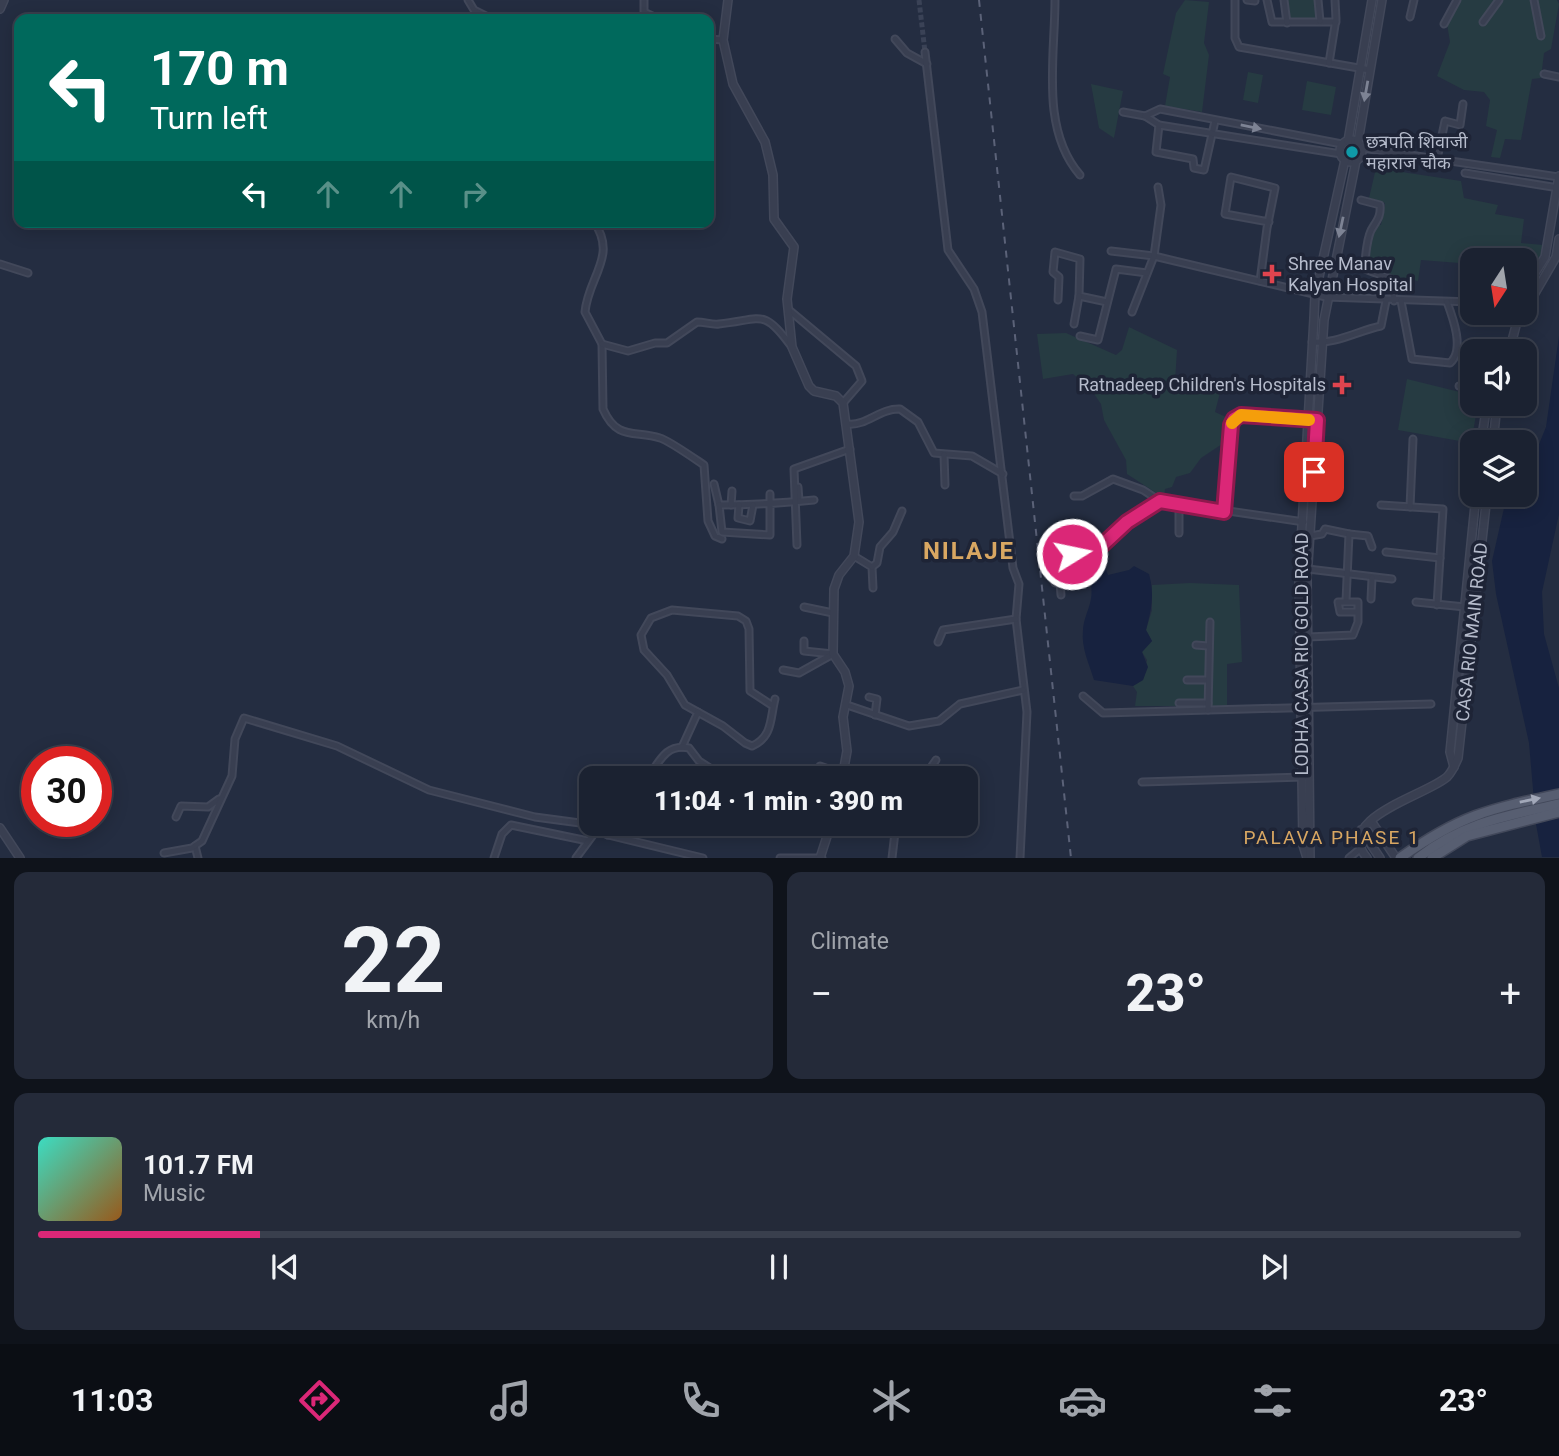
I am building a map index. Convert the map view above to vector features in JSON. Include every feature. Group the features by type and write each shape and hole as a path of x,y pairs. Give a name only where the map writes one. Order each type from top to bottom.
{"main road":[{"path":"1398,858 1456,821 1500,806 1559,794"},
{"path":"1418,858 1460,830 1559,804"},
{"path":"1432,858 1476,833 1559,812"}],"street":[{"path":"0,9 4,0"},
{"path":"468,0 474,10 482,14"},
{"path":"644,0 645,12 649,14"},
{"path":"729,0 723,40 733,84 768,153 774,182 774,219 794,247 787,309 792,347"},
{"path":"1055,0 1055,126 1069,162 1080,175"},
{"path":"1235,0 1235,38 1239,47 1370,70"},
{"path":"1247,0 1255,1"},
{"path":"1267,0 1270,20 1287,23 1336,22"},
{"path":"1284,0 1287,23"},
{"path":"1318,0 1320,21"},
{"path":"1329,63 1336,22 1335,0"},
{"name":"LODHA CASA RIO GOLD ROAD","path":"1309,858 1303,851 1305,708 1298,577 1315,295 1372,0"},
{"name":"LODHA CASA RIO GOLD ROAD","path":"1305,708 1308,569 1326,297 1356,161 1360,157 1370,70 1382,0"},
{"path":"1410,17 1414,0"},
{"path":"1444,24 1457,0"},
{"path":"1483,22 1499,0"},
{"path":"1534,0 1541,36"},
{"path":"714,39 723,40"},
{"path":"895,39 907,53 927,64"},
{"path":"925,52 948,250 974,289 982,313 1013,568 1019,584 1016,619 1027,712 1020,858"},
{"path":"1544,74 1559,77"},
{"path":"1437,159 1445,121 1460,125 1463,104"},
{"path":"1145,116 1160,109 1276,132 1559,177 1545,257 1537,270"},
{"path":"1123,112 1145,116 1159,125 1356,161"},
{"path":"1184,128 1186,115"},
{"path":"1159,125 1156,152 1193,159 1194,168 1204,170 1216,121"},
{"path":"1273,144 1276,132"},
{"path":"1465,173 1558,188"},
{"path":"1260,281 1269,222 1274,186 1231,177 1225,214 1269,222"},
{"path":"1132,312 1154,256 1161,205 1158,187"},
{"path":"1361,200 1380,205 1381,208 1378,222 1372,227 1365,269 1391,279 1412,359 1418,362 1450,363 1457,354 1455,328 1447,302"},
{"path":"598,228 605,247 585,312 602,344 603,409 607,417 627,434 662,438 704,465 708,521 715,536 722,539"},
{"path":"1537,287 1556,257 1559,239"},
{"path":"1111,251 1154,256 1326,297 1460,302"},
{"path":"1058,300 1059,277 1054,272 1055,252 1080,259 1079,296 1074,324"},
{"path":"0,264 28,273"},
{"path":"1080,336 1098,340 1116,269 1147,273"},
{"path":"1079,296 1107,302"},
{"path":"1312,342 1340,341 1359,330 1381,326 1386,300"},
{"path":"787,309 856,366 862,381 843,403"},
{"path":"602,344 628,351 655,342 674,341 697,322 722,324 758,317 771,320 792,347 809,386 814,391 836,396 843,403 848,424 859,522 854,556 836,580 834,613 833,654 845,672 849,686 843,716 847,751 845,766"},
{"path":"848,424 859,424 884,410 900,409 918,422 934,453 972,456 1003,474"},
{"path":"1224,512 1234,419 1241,415 1317,420"},
{"path":"1410,507 1413,439"},
{"path":"797,545 794,469 850,449"},
{"path":"944,455 945,485"},
{"path":"1074,496 1095,491 1113,479 1143,489 1160,501 1179,506 1311,523"},
{"path":"715,484 724,534 767,537 770,529 770,494"},
{"path":"796,502 798,487"},
{"path":"731,505 732,491"},
{"path":"719,505 771,505 814,500"},
{"path":"1061,595 1058,583 1071,582 1084,562 1127,522 1160,501"},
{"path":"739,505 738,518 750,521 752,505"},
{"path":"1381,505 1443,509 1437,604"},
{"path":"1179,506 1179,533"},
{"name":"CASA RIO MAIN ROAD","path":"1454,767 1450,752 1475,507"},
{"name":"CASA RIO MAIN ROAD","path":"1454,767 1459,753 1486,507"},
{"path":"872,567 877,563 880,547 893,532 902,511"},
{"path":"770,529 780,529"},
{"path":"1310,536 1322,534 1325,529 1368,536 1372,547"},
{"path":"1346,601 1349,534"},
{"path":"1072,545 1074,556 1084,562"},
{"path":"1386,552 1440,558"},
{"path":"854,556 872,567"},
{"path":"872,567 873,588"},
{"path":"1308,569 1392,579"},
{"path":"1371,599 1372,578"},
{"path":"1308,637 1353,635 1358,622 1357,602 1339,600 1339,611 1356,612"},
{"path":"1416,603 1465,607"},
{"path":"804,607 834,613"},
{"path":"773,706 749,687 749,629 746,621 719,612 672,610 659,613 644,625 641,635 644,650 667,675 685,705 752,746 764,741 768,734 775,699"},
{"path":"938,642 943,630 1016,619"},
{"path":"1208,707 1210,622"},
{"path":"804,641 804,651 833,654"},
{"path":"1196,645 1208,646"},
{"path":"783,670 799,673 833,654"},
{"path":"1188,680 1207,680"},
{"path":"847,705 903,725 927,723 939,721 960,704 1023,690"},
{"path":"1083,696 1103,713 1208,707 1305,708 1431,704"},
{"path":"869,697 877,699 875,715"},
{"path":"1179,704 1208,707"},
{"path":"682,747 698,712"},
{"path":"164,853 195,846 202,841 232,776 235,739 244,718 337,746 429,790 532,816 579,823"},
{"path":"657,766 666,752 682,747 689,748 707,766"},
{"path":"932,766 936,760"},
{"path":"1367,858 1360,849 1357,837 1361,830 1371,821 1440,782 1454,767"},
{"path":"1142,782 1306,777"},
{"path":"176,817 181,806 208,807 222,798"},
{"path":"528,827 532,816"},
{"path":"1371,821 1398,858"},
{"path":"494,858 505,828 511,825 588,841"},
{"path":"0,828 20,858"},
{"path":"1361,830 1380,858"},
{"path":"576,858 592,836"},
{"path":"612,836 703,858"},
{"path":"780,858 821,857 827,836"},
{"path":"892,858 895,836"},
{"path":"195,846 198,858"},
{"path":"1349,858 1360,849"}],"shaded area":[{"path":"1185,0 1209,2 1204,43 1209,55 1202,112 1165,106 1170,77 1163,74 1176,13"},
{"path":"1286,0 1315,0 1316,18 1289,21"},
{"path":"1460,0 1557,0 1559,4 1551,49 1544,53 1541,78 1532,79 1521,140 1505,139 1500,158 1491,157 1497,130 1486,126 1490,100 1484,92 1464,90 1437,76 1450,42 1447,24"},
{"path":"1248,72 1263,75 1258,103 1243,100"},
{"path":"1307,81 1336,87 1331,115 1302,110"},
{"path":"1091,84 1123,91 1114,138 1099,128"},
{"path":"1376,168 1461,181 1464,198 1498,205 1495,214 1524,219 1521,243 1543,245 1542,253 1537,260 1537,248 1460,248 1460,263 1421,260 1418,281 1360,269 1370,222 1381,225 1385,203 1369,198"},
{"path":"1129,327 1177,350 1175,382 1221,389 1215,412 1226,417 1225,442 1201,458 1190,473 1176,477 1172,487 1165,489 1164,498 1127,474 1126,460 1104,420 1101,404 1090,388 1073,374 1043,379 1037,334 1066,333 1116,355 1122,350"},
{"path":"1407,379 1460,392 1460,416 1476,416 1473,430 1460,430 1460,441 1398,430"},
{"path":"1152,585 1239,585 1242,662 1227,664 1227,706 1135,706 1137,692 1133,686 1143,680 1147,660 1142,652 1152,641 1146,630 1152,610"}],"water":[{"path":"1559,336 1559,514 1542,592 1544,634 1559,688 1559,857 1542,857 1536,824 1529,743 1496,594 1492,561 1504,507 1537,507 1537,449 1546,427"},
{"path":"1134,566 1149,574 1152,589 1146,630 1152,641 1142,652 1148,667 1143,680 1133,686 1094,680 1083,643 1091,586 1105,567 1108,575 1129,570"}],"tunnel":[{"path":"919,0 925,52"}],"railway":[{"path":"979,0 1071,858"}],"slow traffic":[{"path":"1232,423 1241,415 1309,420"}],"place":[{"name":"छत्रपति शिवाजी महाराज चौक","path":"1352,152"},
{"name":"Shree Manav Kalyan Hospital","path":"1272,274"},
{"name":"Ratnadeep Children's Hospitals","path":"1342,385"}],"district":[{"name":"NILAJE","path":"969,551"},
{"name":"PALAVA PHASE 1","path":"1332,837"}],"route":[{"path":"1072,554 1084,562 1118,529 1160,501 1224,512 1231,425 1234,419 1241,415 1317,420 1314,472"}]}
